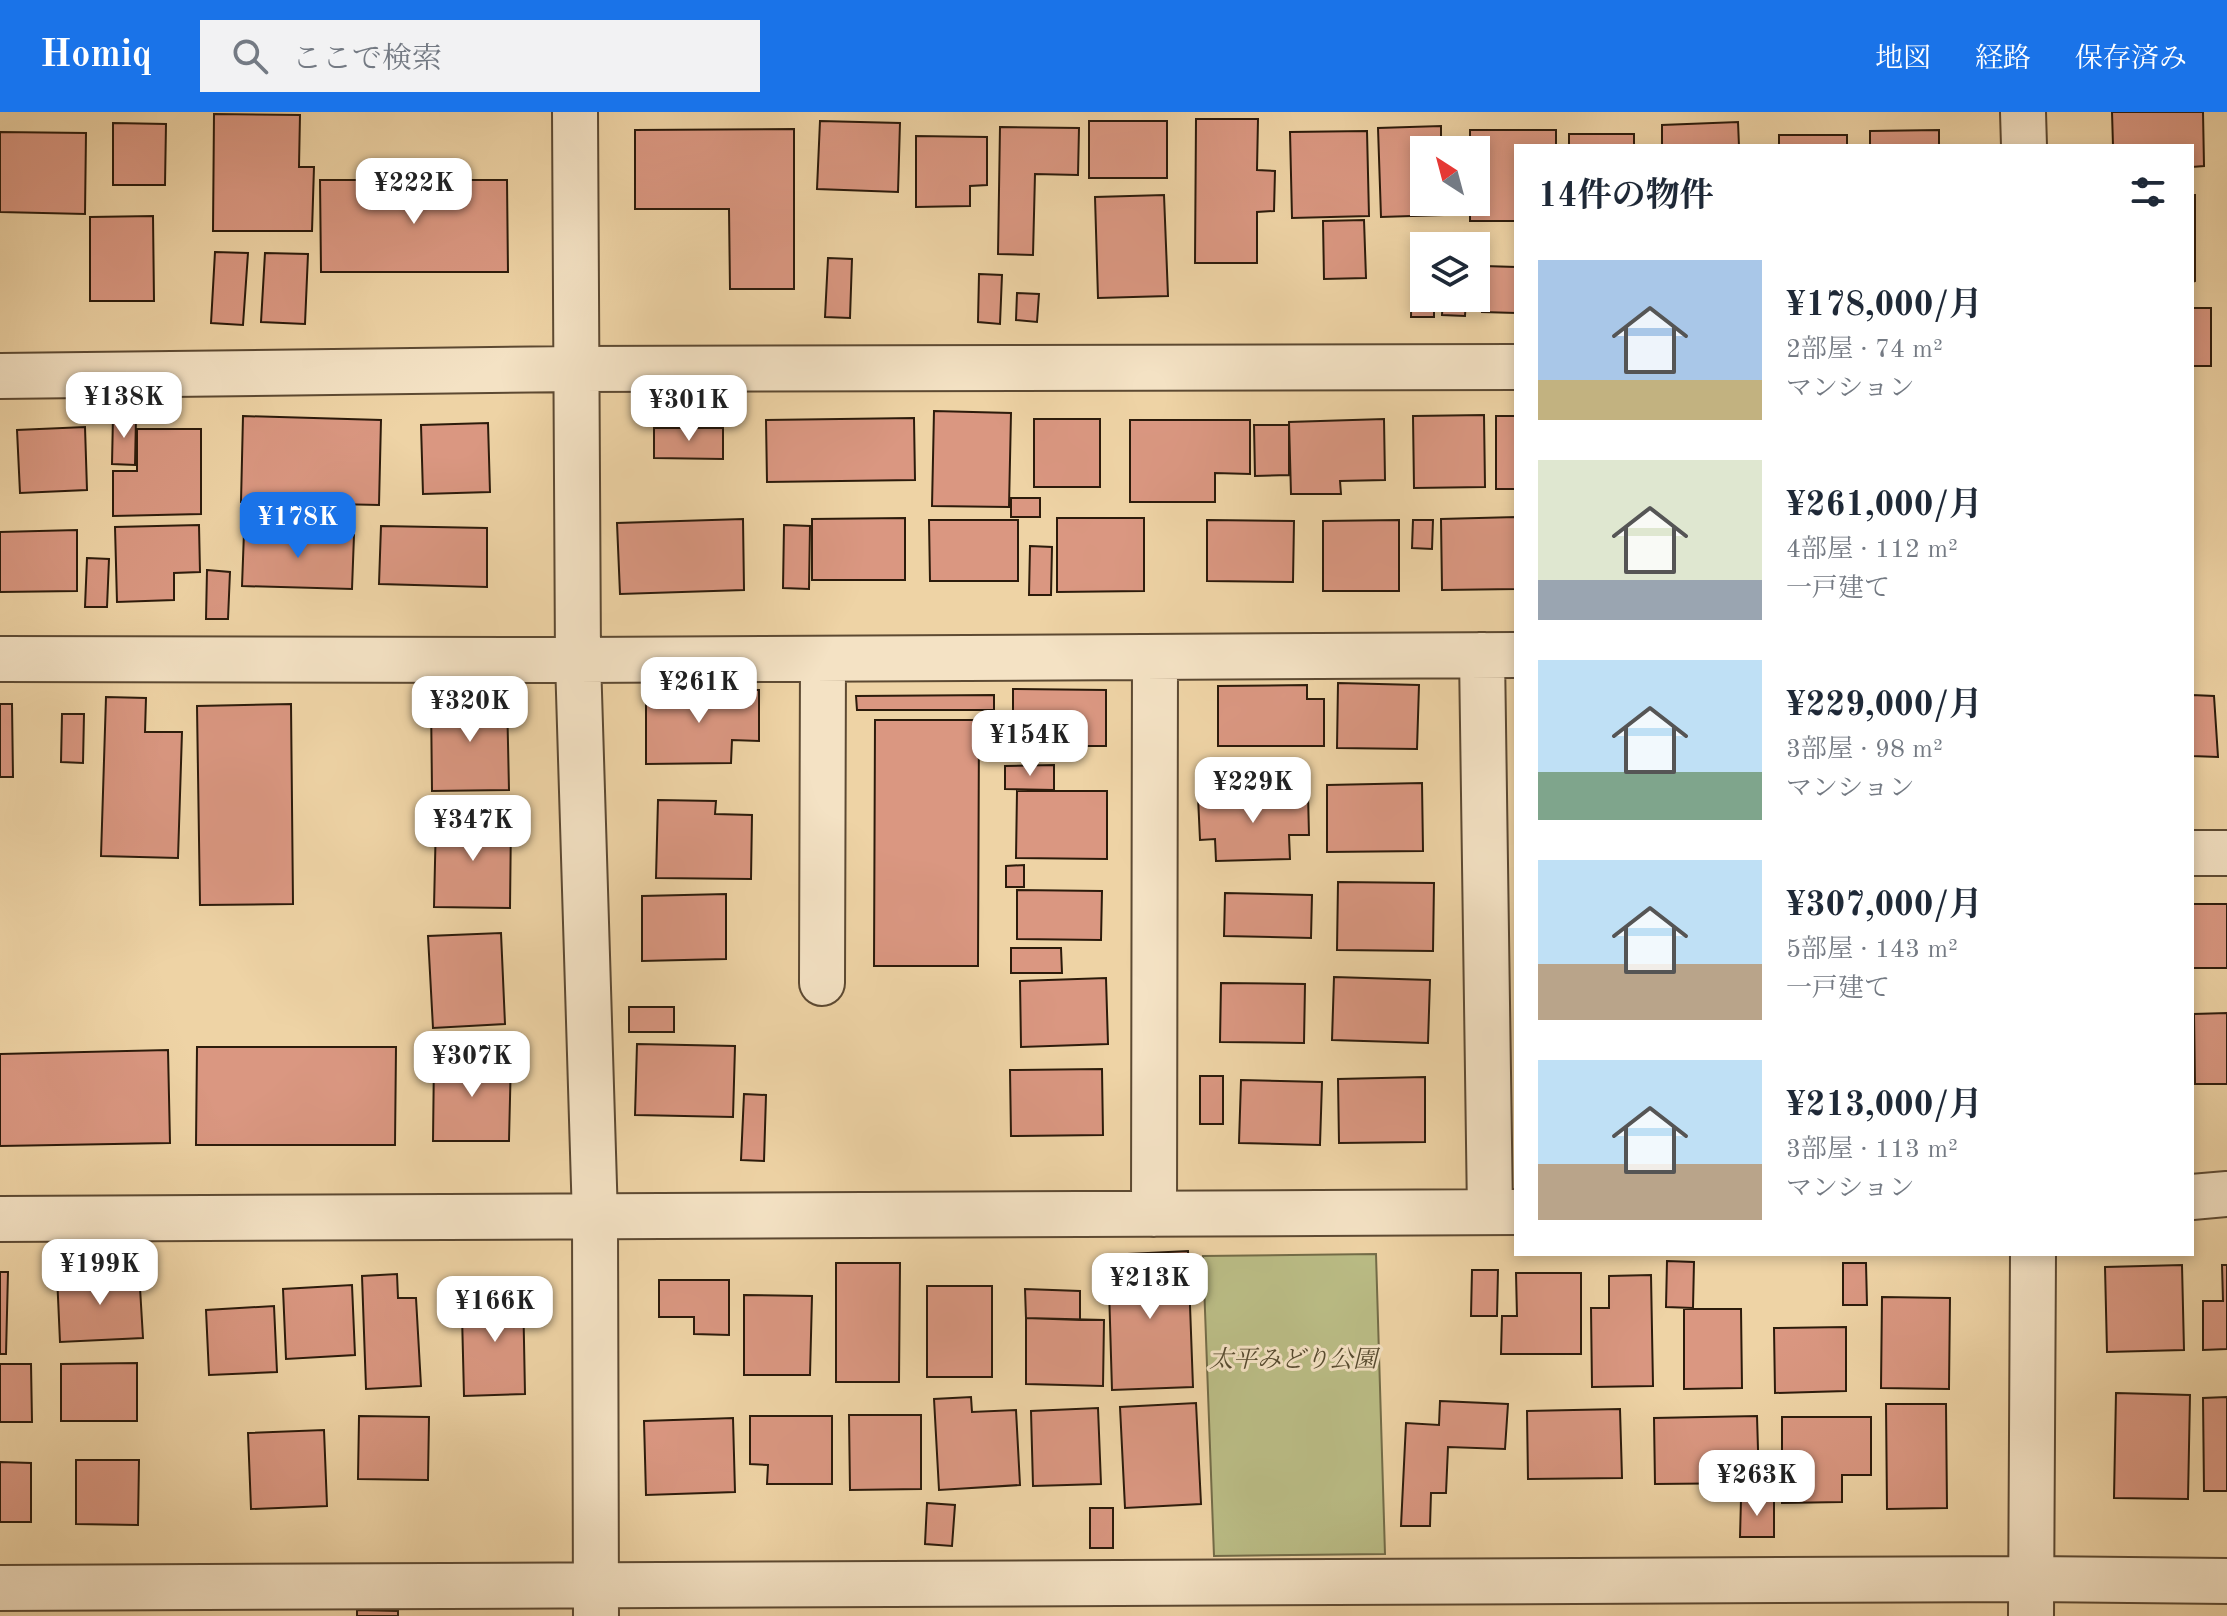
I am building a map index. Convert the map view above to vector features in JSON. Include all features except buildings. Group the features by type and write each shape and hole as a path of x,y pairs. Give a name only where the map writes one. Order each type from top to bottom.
{"street":[{"path":"575,112 578,660 595,1218 597,1600"},
{"path":"2023,112 2024,144"},
{"path":"0,376 577,369 1514,367"},
{"path":"0,659 578,660 1499,655 1503,1212 0,1219"},
{"path":"1154,1214 1155,657"},
{"path":"822,983 823,659"},
{"path":"2194,853 2227,853"},
{"path":"2194,1197 2227,1194"},
{"path":"2031,1597 2033,1256"},
{"path":"0,1588 597,1600 2031,1597 2227,1581"}],"green space":[{"name":"太平みどり公園","path":"1376,1254 1385,1554 1214,1556 1203,1256"}]}
